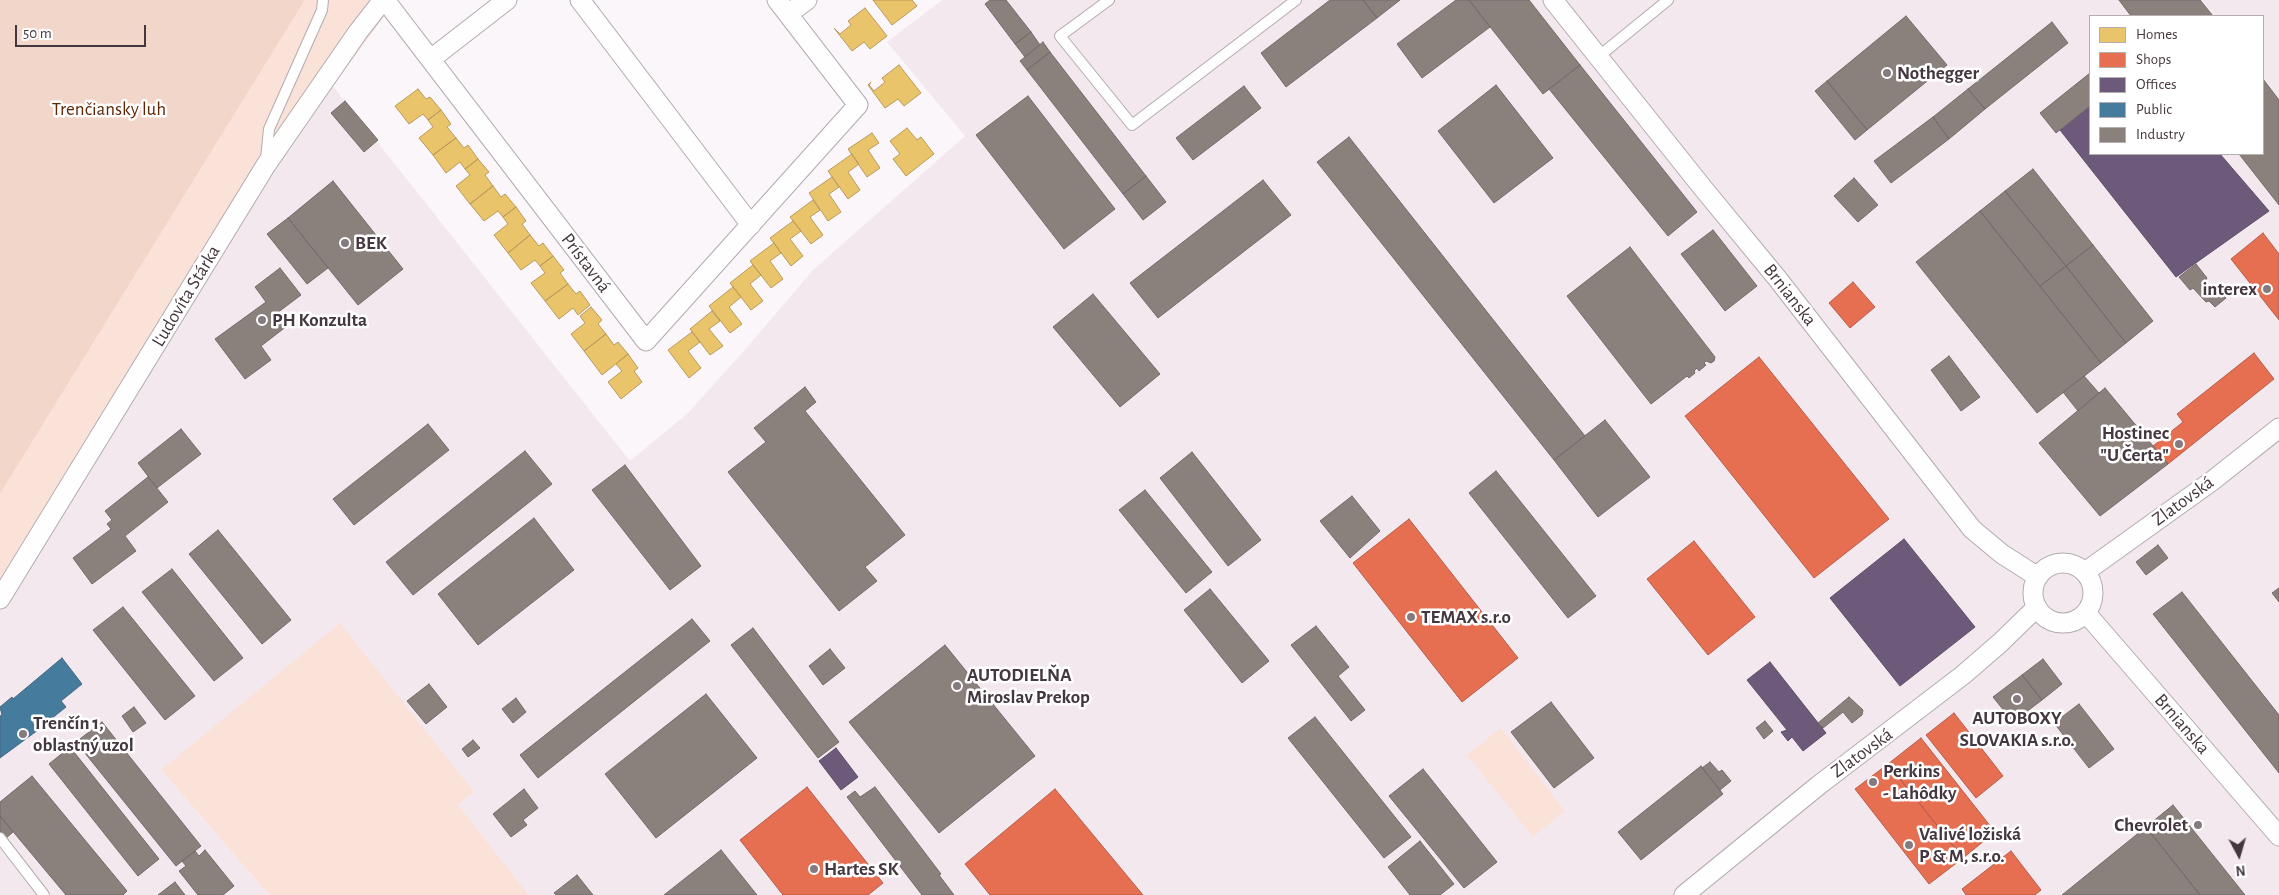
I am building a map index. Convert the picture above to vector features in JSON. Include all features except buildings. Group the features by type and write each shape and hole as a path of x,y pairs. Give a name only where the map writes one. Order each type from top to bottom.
{"street":[{"name":"Ľudovíta Stárka","path":"0,599 266,165 352,40 384,0"},
{"name":"Prístavná","path":"384,0 646,341 858,106 782,7 807,0"},
{"path":"431,59 507,0"},
{"path":"580,0 751,225"},
{"name":"Brnianska","path":"1553,0 1777,278 1972,530 2002,554 2038,577"},
{"name":"Zlatovská","path":"2085,572 2212,481 2279,428"},
{"path":"2060,563 2074,564 2085,572 2091,582 2093,592 2092,603 2086,613 2076,620 2066,622 2054,621 2044,616 2037,607 2034,597 2034,586 2038,577 2048,567 2060,563"},
{"name":"Zlatovská","path":"1684,895 1819,785 1963,675 2000,644 2037,607"},
{"name":"Brnianska","path":"2086,613 2279,836"}],"lane":[{"path":"266,165 269,128 322,10 323,0"},
{"path":"1109,0 1060,36 1132,125 1294,1"},
{"path":"1598,57 1668,0"},
{"path":"0,838 44,895"}],"shaded area":[{"path":"305,0 396,0 333,86 323,70 216,230 95,425 0,585 0,494"},
{"path":"942,0 2279,0 2279,895 529,895 457,805 474,792 161,770 269,895 0,895 0,585 143,346 216,230 323,70 333,86 630,461 687,414 813,270 965,136 887,42"},
{"path":"340,623 474,792 458,805 529,895 269,895 161,770"},
{"path":"1501,728 1565,811 1533,837 1467,755"}],"green space":[{"name":"Trenčiansky luh","path":"0,0 305,0 0,494"}],"place":[{"name":"Nothegger","path":"1887,73"},
{"name":"BEK","path":"345,243"},
{"name":"interex","path":"2267,289"},
{"name":"PH Konzulta","path":"262,320"},
{"name":"Hostinec \"U Čerta\"","path":"2179,444"},
{"name":"TEMAX s.r.o","path":"1411,617"},
{"name":"AUTODIELŇA Miroslav Prekop","path":"957,686"},
{"name":"AUTOBOXY SLOVAKIA s.r.o.","path":"2017,699"},
{"name":"Trenčín 1, oblastný uzol","path":"23,734"},
{"name":"Perkins - Lahôdky","path":"1873,782"},
{"name":"Chevrolet","path":"2198,825"},
{"name":"Valivé ložiská P & M, s.r.o.","path":"1909,845"},
{"name":"Hartes SK","path":"814,869"}]}
